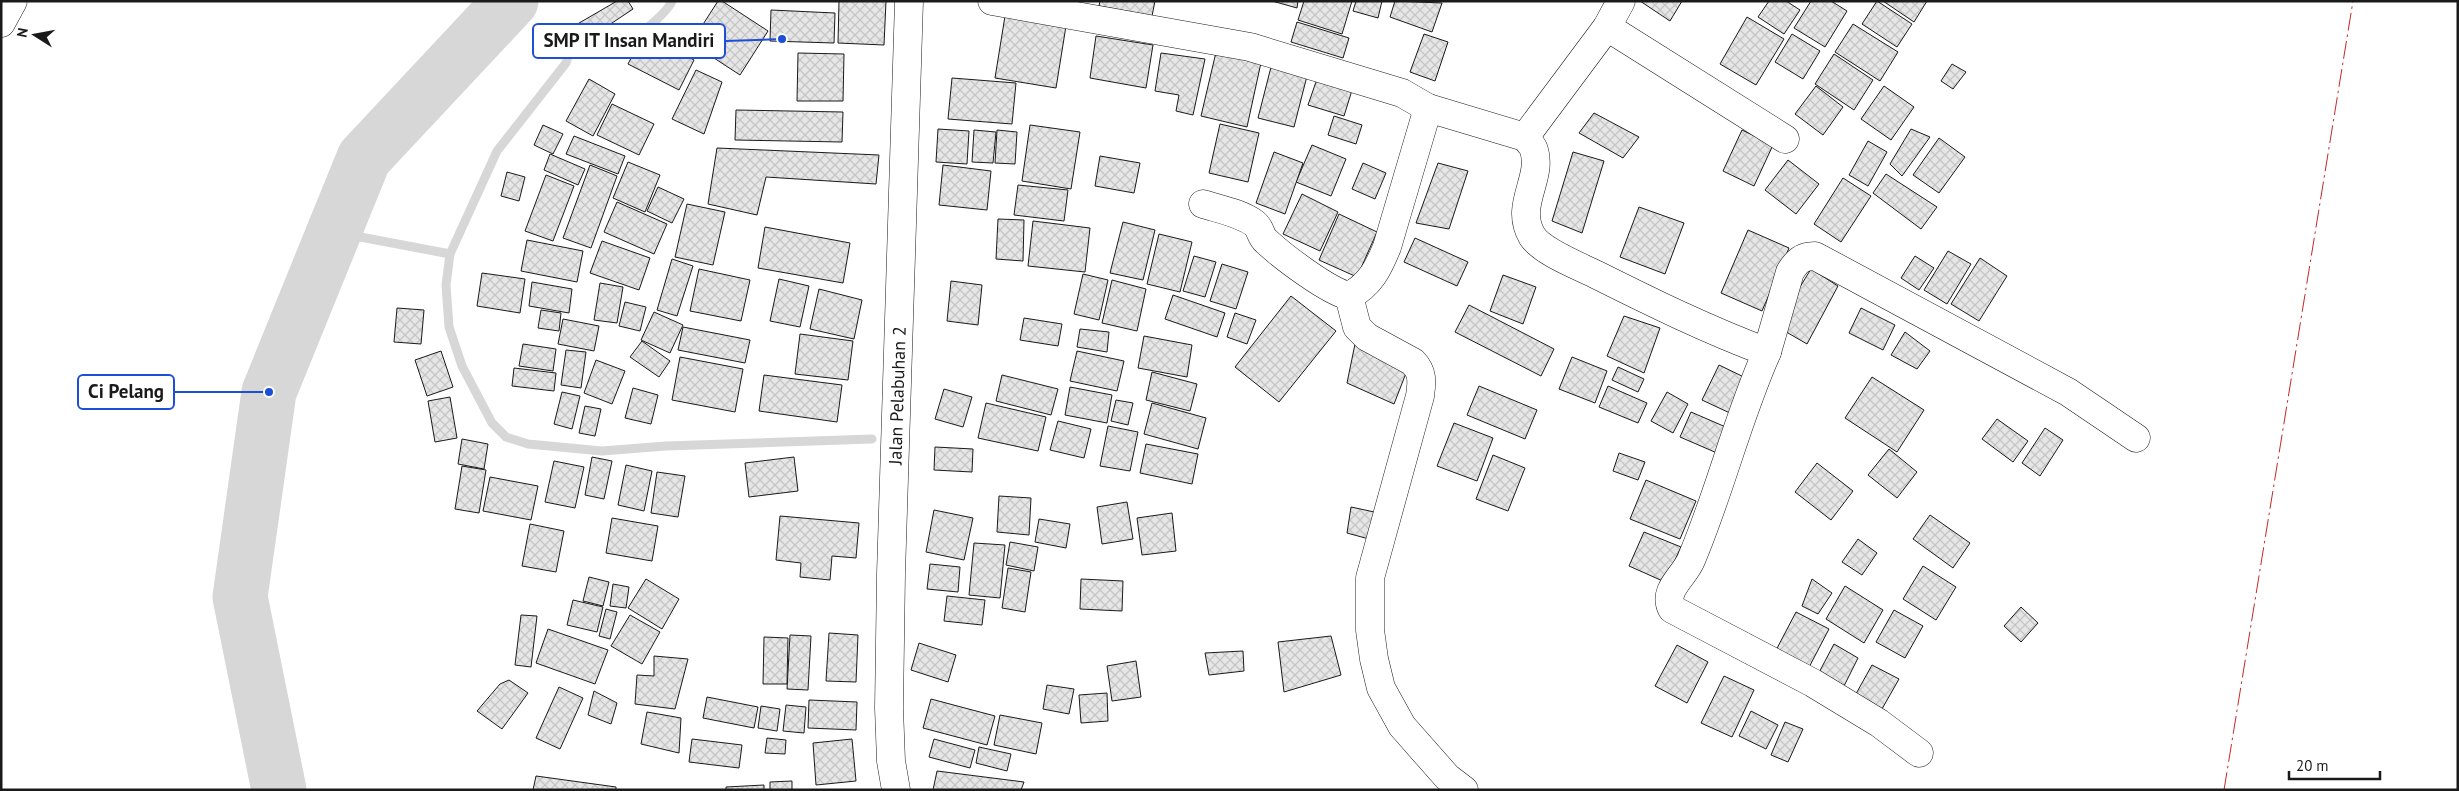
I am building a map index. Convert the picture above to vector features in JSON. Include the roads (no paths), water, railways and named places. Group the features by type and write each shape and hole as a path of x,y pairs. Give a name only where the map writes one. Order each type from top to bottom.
{"street":[{"path":"1,23 13,1"},
{"name":"Jalan Pelabuhan 2","path":"896,790 891,761 889,708 891,574 909,1"},
{"path":"992,1 1250,47 1402,93 1428,108 1526,138 1534,150 1535,171 1527,197 1525,212 1532,237 1557,255 1681,317 1716,333 1767,352"},
{"path":"1526,138 1606,27 1621,1"},
{"path":"1606,27 1785,139"},
{"path":"1203,204 1253,222 1260,228 1264,240 1276,250 1336,293 1349,296 1363,288 1378,270 1387,248 1428,108"},
{"path":"1919,752 1879,724 1812,683 1680,614 1672,609 1669,604 1670,591 1690,562 1729,457 1752,386 1767,352 1790,272 1795,263 1804,256 1815,256 2068,392 2136,438"},
{"path":"1349,296 1357,326 1367,337 1413,362 1418,367 1422,379 1420,396 1370,578 1370,630 1374,660 1381,688 1402,726 1447,778 1464,790"}],"waterway":[{"path":"279,790 240,597 269,392 364,158 511,1"},
{"path":"672,1 663,14 638,35 622,45 598,51 569,53 566,63 497,151 450,254 446,285 449,327 462,366 492,423 506,437 528,444 602,451 666,446 872,439"},
{"path":"334,232 450,254"}],"place":[{"name":"SMP IT Insan Mandiri","path":"782,39"},
{"name":"Ci Pelang","path":"269,392"}]}
